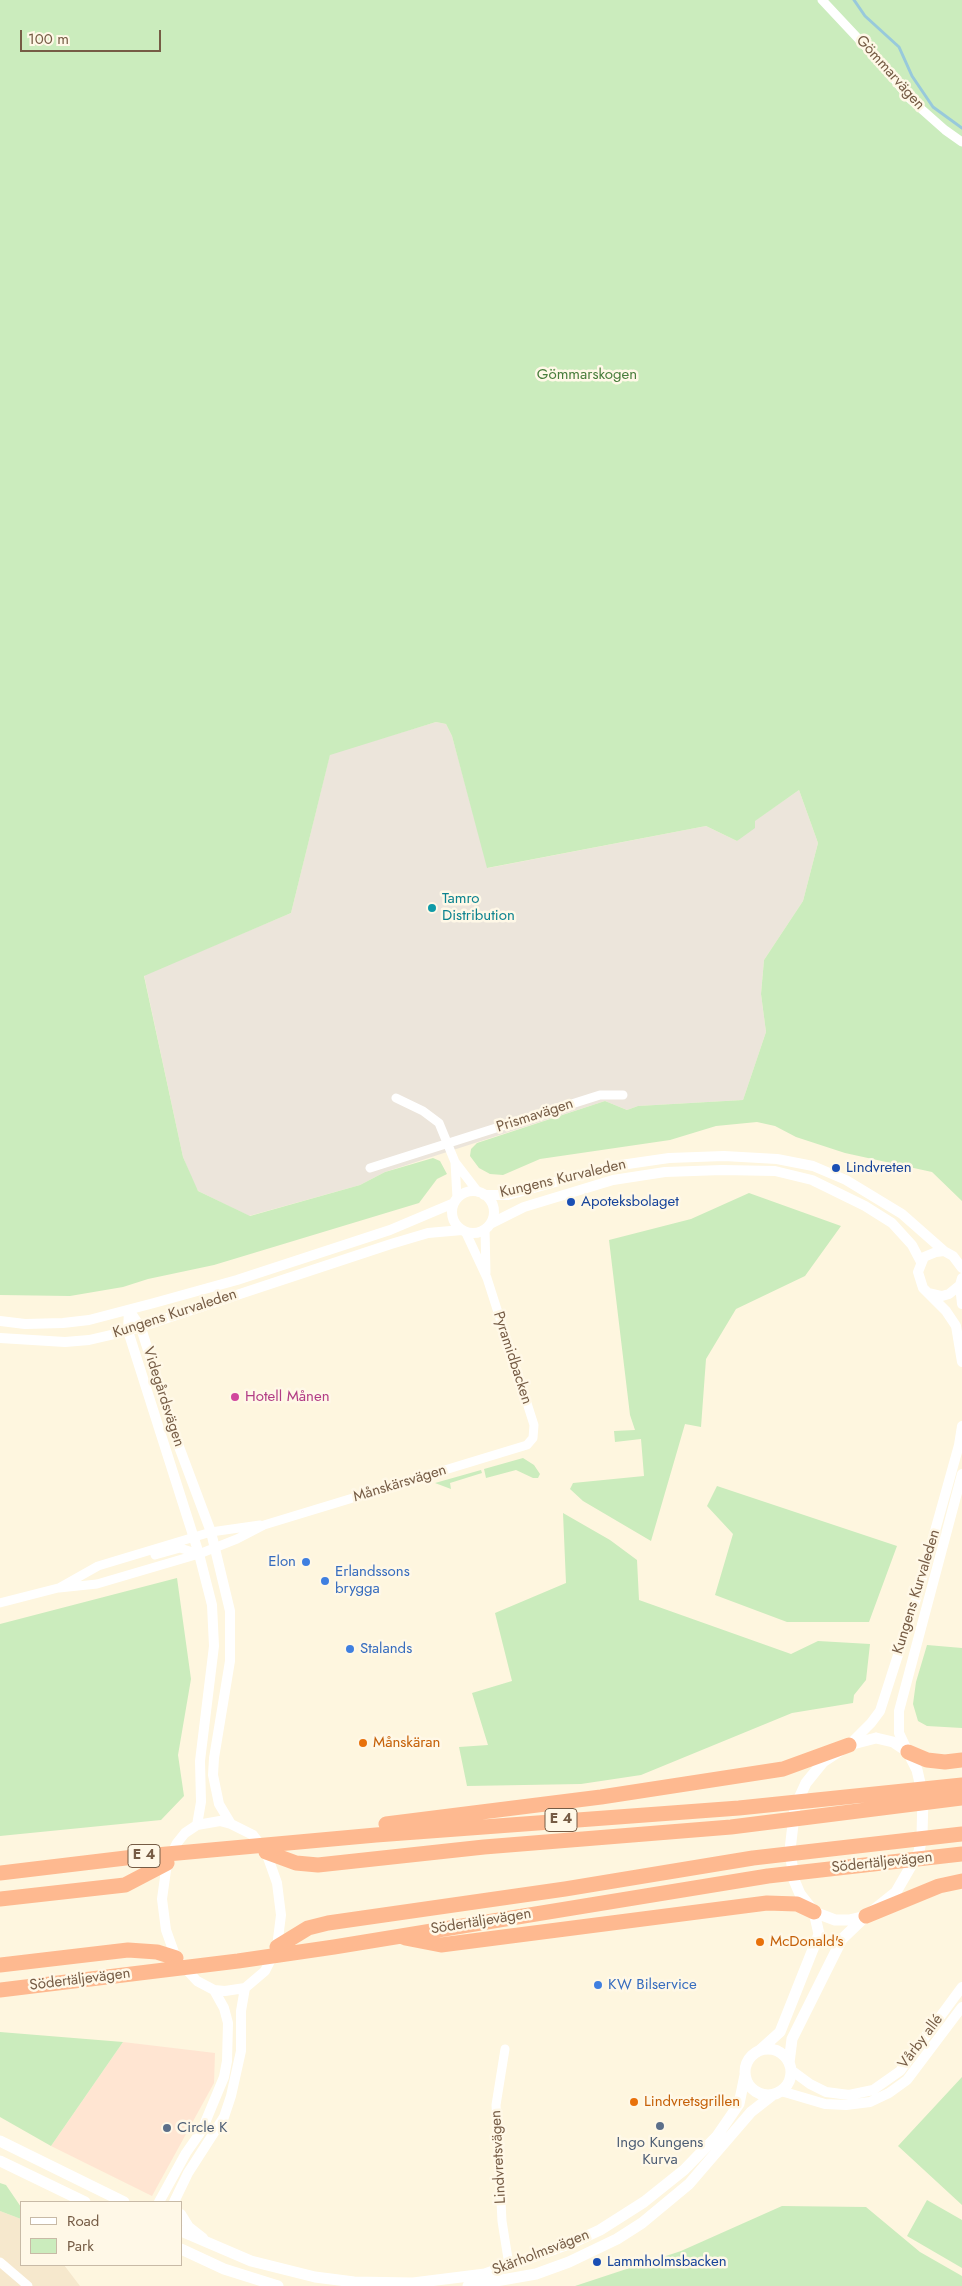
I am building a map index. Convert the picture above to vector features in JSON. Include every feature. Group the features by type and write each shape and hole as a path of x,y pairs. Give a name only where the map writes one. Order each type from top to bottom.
{"highway":[{"path":"288,1844 347,1829 601,1797 783,1769 848,1745"},
{"path":"908,1752 927,1760 946,1762 962,1760"},
{"name":"E 4","path":"0,1873 134,1857 376,1835 739,1808 962,1785"},
{"path":"266,1852 296,1863 318,1865 618,1834 731,1827 962,1798"},
{"path":"277,1947 308,1928 328,1923 753,1858 962,1834"},
{"name":"Södertäljevägen","path":"0,1990 238,1961 768,1876 962,1854"},
{"path":"0,1899 125,1885 167,1863"},
{"path":"866,1916 939,1886 962,1881"},
{"path":"396,1936 441,1945 767,1903 797,1904 814,1912"},
{"path":"5,1964 128,1950 157,1952 176,1958"}],"main road":[{"path":"876,1738 893,1742 908,1752 918,1770 923,1796 922,1835 919,1852 904,1880 883,1904 866,1916 842,1939 792,2039 787,2086 778,2093 768,2095 756,2091 747,2081 745,2075 748,2059 780,2032 819,1934 814,1912 800,1894 794,1880 790,1850 795,1807 806,1783 823,1762 848,1745 876,1738"},
{"path":"814,1912 835,1920 849,1920 866,1916"},
{"path":"760,2050 777,2051 790,2066"},
{"name":"Skärholmsvägen","path":"182,2231 251,2261 286,2271 354,2282 413,2283 442,2281 485,2274 547,2253 600,2230 621,2218 666,2186 704,2151 732,2116 739,2104 745,2075"},
{"name":"Skärholmsvägen","path":"468,2286 514,2282 569,2262 617,2239 642,2223 689,2184 751,2112 778,2093"},
{"path":"0,2141 122,2201"},
{"path":"0,2161 83,2201"},
{"path":"182,2249 224,2269 278,2286"},
{"path":"509,2265 514,2282"}],"street":[{"name":"Gömmarvägen","path":"822,0 882,64 910,99 945,130 962,142"},
{"name":"Prismavägen","path":"370,1168 600,1095 622,1096"},
{"path":"396,1098 423,1111 439,1123 450,1144 455,1162 453,1219 464,1231 472,1234 488,1227 494,1210 492,1203 455,1162"},
{"name":"Kungens Kurvaleden","path":"481,1193 508,1195 614,1166 668,1158 724,1156 778,1159 813,1166 846,1180 902,1214 944,1251 953,1256 962,1268"},
{"name":"Kungens Kurvaleden","path":"488,1227 524,1207 613,1180 665,1172 775,1171 812,1180 866,1206 892,1223 912,1245 921,1262"},
{"path":"455,1200 465,1193 481,1193"},
{"name":"Kungens Kurvaleden","path":"0,1321 24,1324 63,1323 89,1320 129,1310 210,1288 390,1230 455,1200"},
{"name":"Pyramidbacken","path":"487,1278 488,1227"},
{"name":"Kungens Kurvaleden","path":"0,1338 65,1342 89,1340 141,1328 269,1283 428,1233 464,1231"},
{"name":"Pyramidbacken","path":"464,1231 487,1278 534,1425 533,1438"},
{"path":"944,1251 930,1254 921,1262 918,1272 919,1281 946,1311 956,1326 962,1362"},
{"path":"928,1293 942,1296 955,1290 961,1282"},
{"path":"961,1282 962,1304"},
{"name":"Videgårdsvägen","path":"129,1310 141,1328 175,1436 211,1532 230,1611 231,1636 227,1687 214,1758 213,1775 219,1804 229,1820"},
{"name":"Videgårdsvägen","path":"129,1310 128,1331 199,1554 212,1604 214,1646 201,1753 198,1822"},
{"name":"Kungens Kurvaleden","path":"848,1745 872,1724 880,1711 916,1599 959,1445 962,1426"},
{"name":"Månskärsvägen","path":"0,1603 59,1588 97,1584 199,1554 264,1525 522,1448 533,1438"},
{"name":"Kungens Kurvaleden","path":"908,1752 899,1733 898,1711 962,1474"},
{"name":"Månskärsvägen","path":"59,1588 98,1566 211,1532 264,1525"},
{"path":"229,1820 253,1835 266,1852 278,1883 281,1915 277,1947 265,1970 245,1988 225,1992 214,1990 197,1981 176,1958 170,1944 163,1914 163,1885 167,1863 181,1838 198,1822 229,1820"},
{"name":"Vårby allé","path":"790,2066 810,2084 826,2092 848,2094 873,2090 900,2071 962,1987"},
{"path":"176,2200 188,2173 224,2116 231,2096 241,2051 241,2011 245,1988"},
{"path":"160,2201 186,2153 202,2130 224,2076 227,2061 228,2023 224,2008 214,1990"},
{"name":"Vårby allé","path":"778,2093 825,2104 846,2105 870,2102 889,2093 906,2080 962,2007"},
{"name":"Lindvretsvägen","path":"506,2049 496,2105 502,2221 509,2265"},
{"path":"182,2216 189,2227 218,2248"},
{"path":"0,2262 28,2286"}],"shaded area":[{"path":"436,722 446,724 452,736 488,868 706,826 737,841 754,821 799,790 818,843 803,901 764,960 761,994 766,1032 743,1100 638,1106 627,1110 605,1101 385,1172 360,1185 249,1216 198,1191 194,1184 183,1157 144,975 291,913 330,754"},
{"path":"123,2042 215,2053 214,2083 152,2196 51,2146"},
{"path":"0,2211 20,2219 20,2266 65,2266 80,2286 0,2286"}],"green space":[{"name":"Gömmarskogen","path":"0,0 962,0 962,1201 932,1172 845,1153 796,1137 775,1126 757,1122 716,1126 670,1140 540,1159 503,1175 490,1174 479,1168 470,1156 471,1149 477,1143 605,1101 627,1110 638,1106 743,1100 766,1032 761,994 764,960 803,901 818,843 799,790 755,821 755,828 737,841 706,826 487,868 452,736 446,724 436,722 330,755 291,913 144,976 183,1157 198,1191 250,1216 360,1185 385,1172 433,1158 440,1161 447,1174 437,1179 419,1203 214,1265 148,1279 123,1287 70,1296 0,1295"},
{"path":"749,1193 841,1226 805,1276 736,1309 706,1359 701,1427 685,1424 651,1541 583,1501 570,1489 573,1483 644,1476 641,1439 615,1442 614,1431 635,1430 630,1415 609,1240 691,1219"},
{"path":"523,1458 534,1465 540,1474 538,1478 533,1478 516,1470 486,1478 484,1469"},
{"path":"481,1470 482,1473 450,1483 451,1489 435,1483"},
{"path":"717,1486 897,1546 869,1622 787,1622 715,1595 733,1534 707,1506"},
{"path":"563,1513 610,1540 637,1560 639,1600 791,1654 818,1641 870,1644 866,1680 854,1695 853,1703 792,1713 641,1775 581,1784 467,1786 459,1747 488,1745 472,1693 512,1681 495,1613 566,1583"},
{"path":"177,1578 191,1679 178,1755 184,1796 161,1820 0,1836 0,1624"},
{"path":"927,1645 962,1648 962,1728 927,1726 918,1721 913,1704 916,1682"},
{"path":"0,2032 123,2042 51,2146 0,2117"},
{"path":"962,2077 962,2205 898,2146"},
{"path":"0,2183 6,2185 20,2206 20,2219 0,2211"},
{"path":"927,2200 962,2220 962,2268 907,2236"},
{"path":"782,2206 866,2207 920,2252 962,2276 962,2286 575,2286 681,2251"}],"waterway":[{"path":"854,0 865,16 899,47 912,76 933,107 962,128"}],"place":[{"name":"Tamro Distribution","path":"432,908"},
{"name":"Lindvreten","path":"836,1168"},
{"name":"Apoteksbolaget","path":"571,1202"},
{"name":"Hotell Månen","path":"235,1397"},
{"name":"Elon","path":"306,1562"},
{"name":"Erlandssons brygga","path":"325,1581"},
{"name":"Stalands","path":"350,1649"},
{"name":"Månskäran","path":"363,1743"},
{"name":"McDonald's","path":"760,1942"},
{"name":"KW Bilservice","path":"598,1985"},
{"name":"Lindvretsgrillen","path":"634,2102"},
{"name":"Ingo Kungens Kurva","path":"660,2126"},
{"name":"Circle K","path":"167,2128"},
{"name":"Lammholmsbacken","path":"597,2262"}]}
